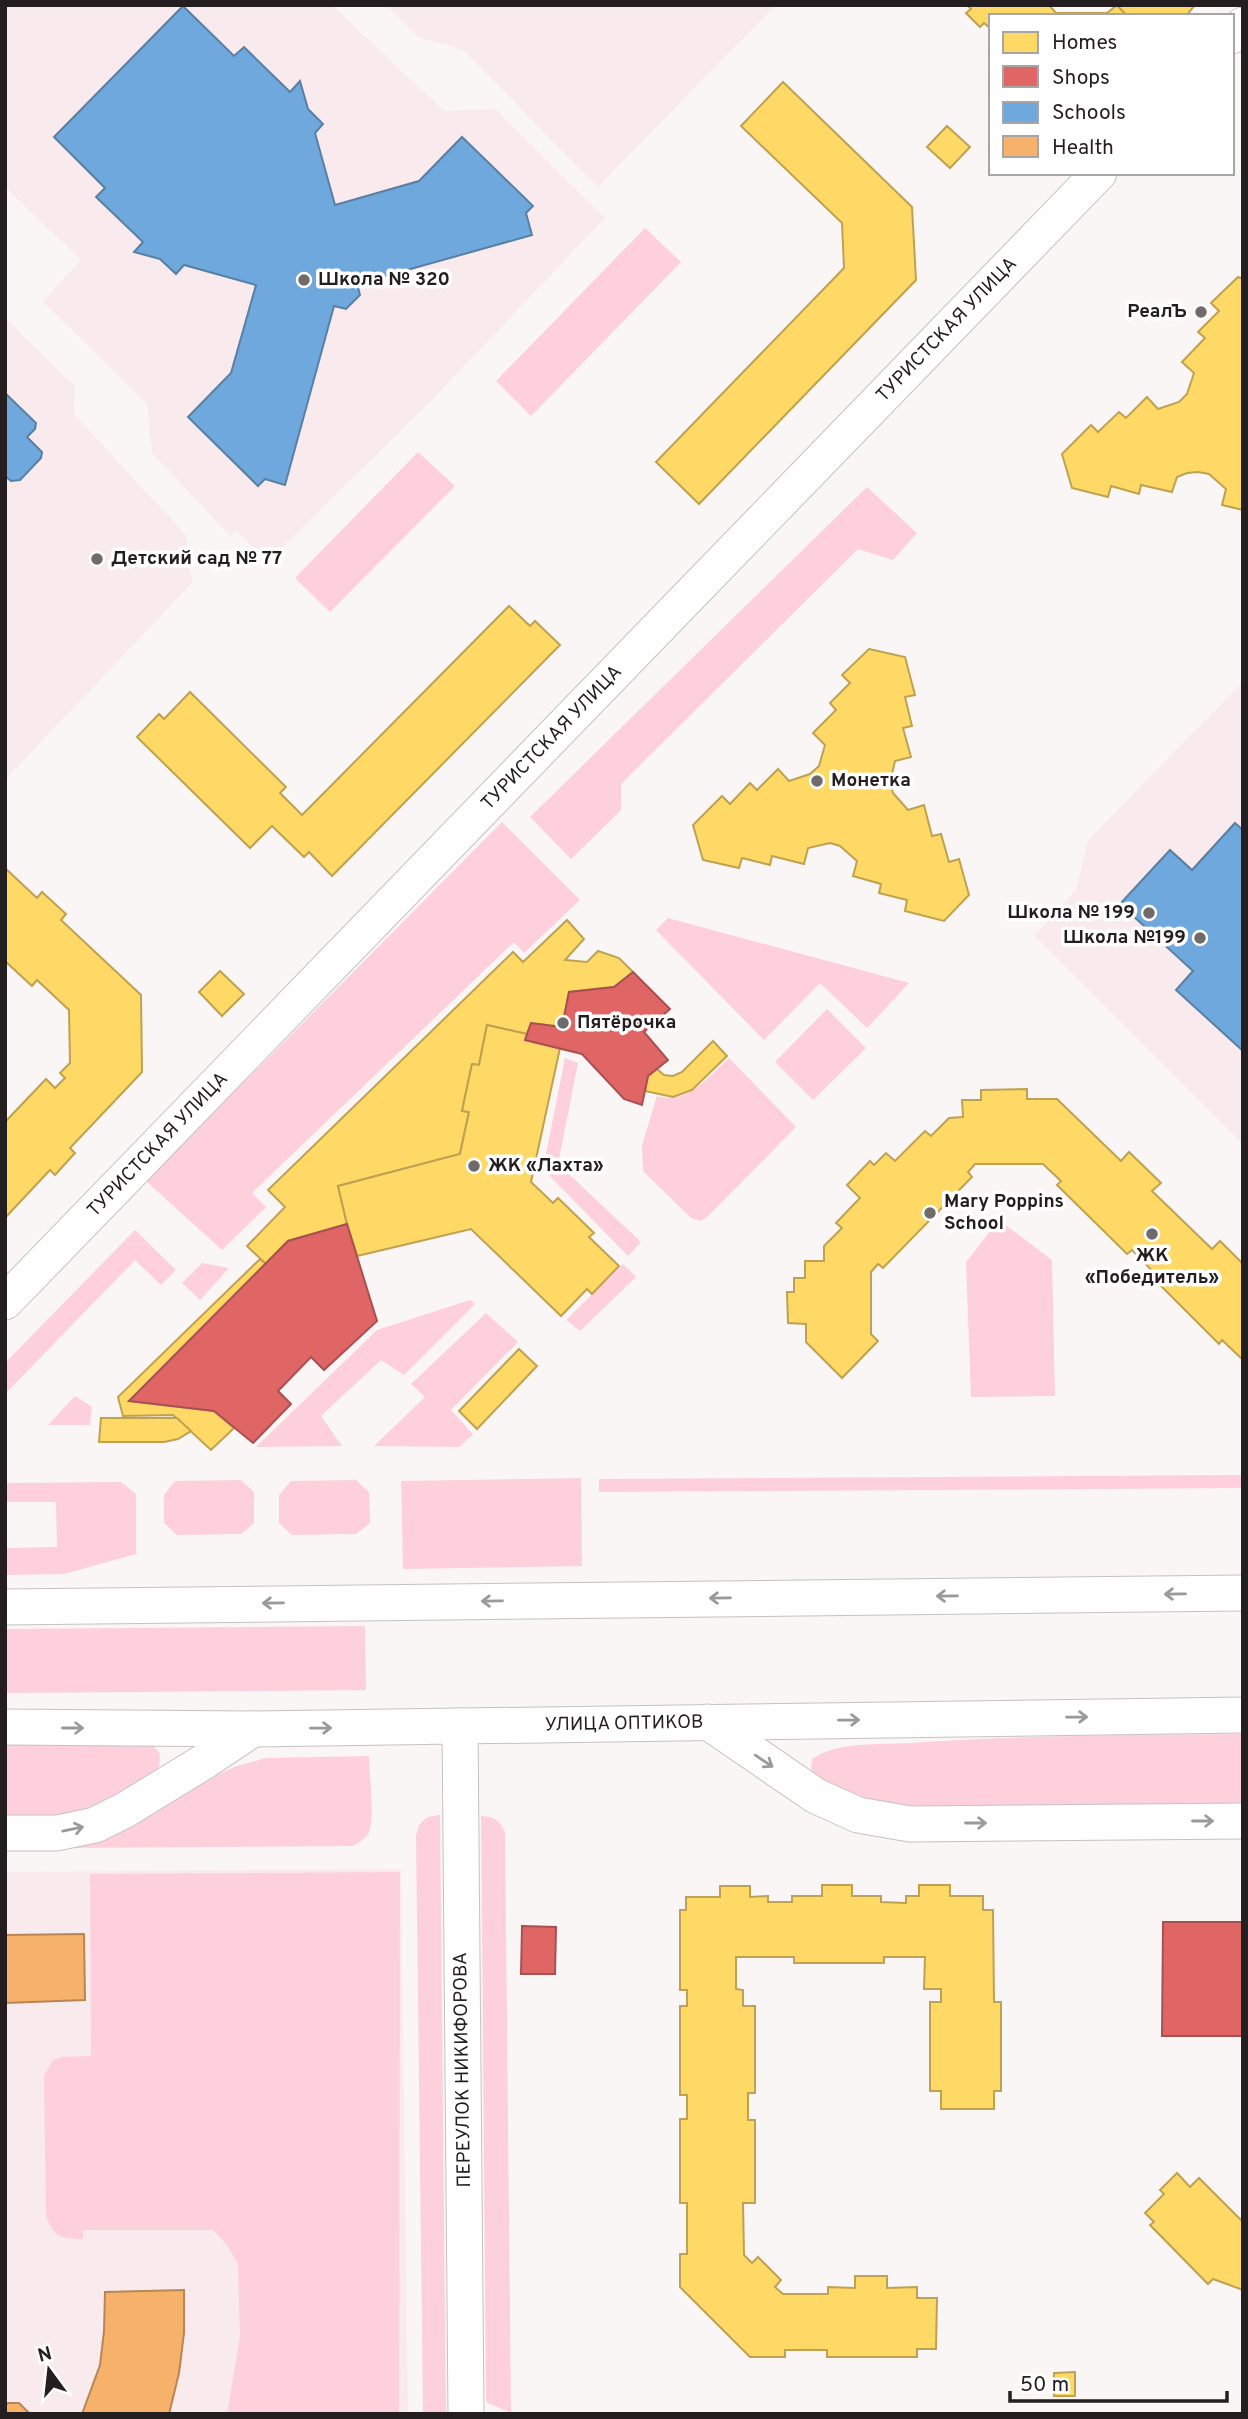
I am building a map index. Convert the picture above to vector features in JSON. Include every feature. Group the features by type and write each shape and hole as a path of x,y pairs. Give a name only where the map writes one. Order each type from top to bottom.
{"street":[{"name":"ТУРИСТСКАЯ УЛИЦА","path":"5,1302 1097,175"},
{"path":"5,1607 1243,1593"},
{"name":"УЛИЦА ОПТИКОВ","path":"5,1727 460,1726 1243,1715"},
{"path":"708,1723 816,1796 858,1815 910,1824 1243,1821"},
{"name":"ПЕРЕУЛОК НИКИФОРОВА","path":"460,1726 466,2414"},
{"path":"5,1833 57,1833 95,1825 125,1810 205,1761 253,1728"}],"shaded area":[{"name":"Школа № 320","path":"5,5 332,5 444,111 495,109 605,218 432,400 268,562 236,531 230,536 152,453 147,404 43,301 81,260 5,187"},
{"path":"386,5 776,5 598,187 463,50 418,37"},
{"path":"645,228 681,262 531,416 496,381"},
{"name":"Детский сад № 77","path":"5,318 75,386 74,414 186,535 192,583 5,780"},
{"path":"418,452 455,486 330,612 295,578"},
{"path":"867,487 917,533 893,560 858,549 621,784 621,810 571,859 530,817"},
{"name":"Школа № 199","path":"1243,682 1243,1145 1034,936 1076,890 1088,840"},
{"path":"502,822 580,900 524,953 514,942 252,1193 266,1207 222,1250 146,1181"},
{"path":"668,918 909,983 867,1028 820,983 764,1040 656,930"},
{"path":"827,1009 866,1048 813,1100 775,1062"},
{"path":"565,1058 578,1063 558,1164 641,1242 628,1256 543,1169"},
{"path":"729,1058 796,1127 701,1221 691,1218 643,1171 642,1145 657,1096 668,1098 688,1093"},
{"path":"999,1220 1052,1260 1055,1396 971,1397 966,1262"},
{"path":"135,1230 176,1270 161,1285 135,1260 5,1394 5,1363"},
{"path":"202,1263 229,1268 200,1300 182,1283"},
{"path":"623,1264 636,1277 580,1331 566,1320"},
{"path":"470,1300 475,1304 404,1375 381,1360 321,1416 342,1446 256,1447 377,1330"},
{"path":"486,1313 518,1342 451,1410 473,1434 459,1447 374,1446 425,1397 411,1384"},
{"path":"75,1396 92,1407 90,1425 48,1425"},
{"path":"1243,1475 1243,1488 599,1492 599,1479"},
{"path":"581,1478 582,1566 403,1569 401,1481"},
{"path":"241,1480 254,1492 254,1523 241,1534 177,1535 164,1523 164,1495 175,1481"},
{"path":"356,1480 369,1492 370,1523 356,1534 292,1535 279,1523 279,1495 291,1481"},
{"path":"121,1482 136,1494 136,1554 64,1574 5,1575 5,1548 57,1547 56,1502 5,1502 5,1483"},
{"path":"365,1626 366,1690 5,1693 5,1629"},
{"path":"1243,1734 1243,1806 911,1809 862,1800 815,1777 811,1768 812,1759 822,1753 860,1745 1036,1737"},
{"path":"5,1743 153,1745 160,1754 159,1767 113,1797 88,1809 48,1819 5,1818"},
{"path":"369,1756 371,1825 366,1837 352,1846 67,1848 234,1767 266,1758"},
{"path":"440,1815 446,2414 423,2414 416,1836 419,1825 427,1817"},
{"path":"481,1816 496,1820 505,1833 511,2413 486,2402"},
{"path":"401,1869 408,2414 5,2414 5,1872"},
{"path":"400,1872 399,2414 227,2414 240,2337 238,2264 227,2245 213,2230 83,2230 83,2239 69,2238 56,2233 46,2216 44,2076 53,2060 91,2056 90,1874"}],"building: Homes":[{"path":"967,5 1049,5 1056,13 1107,13 1117,5 1125,14 989,14 989,27 984,23 980,27 966,13 971,9"},
{"path":"1117,5 1195,5 1188,14 1125,14"},
{"path":"783,82 912,207 916,280 699,504 656,462 844,268 842,223 741,126"},
{"path":"947,126 970,147 950,168 927,147"},
{"path":"1238,277 1243,279 1243,510 1222,505 1226,489 1209,474 1198,472 1177,477 1172,492 1141,485 1139,494 1111,486 1108,497 1072,488 1062,454 1091,425 1098,432 1119,412 1126,418 1147,397 1158,409 1179,402 1187,394 1194,373 1182,362 1205,338 1198,332 1219,311 1211,303"},
{"path":"509,606 530,626 535,621 560,645 332,876 309,852 304,857 272,826 250,848 137,737 159,714 164,719 190,692 286,787 280,793 302,815"},
{"path":"869,649 905,657 915,695 905,697 912,726 903,728 911,757 895,761 890,782 893,793 908,810 924,805 932,836 941,834 949,862 959,859 969,895 944,921 905,911 907,900 879,893 881,884 853,876 857,861 840,846 830,843 808,848 804,864 772,856 770,865 742,858 739,868 703,860 693,825 722,796 730,804 750,783 757,790 778,769 789,781 810,774 819,766 825,745 813,733 836,710 830,703 850,683 842,675"},
{"path":"5,868 37,898 42,892 66,914 61,920 141,995 142,1072 70,1148 75,1153 55,1175 50,1170 5,1218 5,1122 46,1079 55,1088 65,1078 60,1073 70,1063 69,1010 37,980 32,986 5,961"},
{"path":"567,920 584,939 565,960 587,962 598,951 619,958 633,972 614,987 569,992 562,1027 531,1023 527,1034 487,1025 479,1065 472,1064 462,1111 469,1112 460,1154 338,1186 347,1224 288,1241 266,1264 247,1246 285,1207 268,1190 513,952 523,962"},
{"path":"220,971 244,994 222,1016 199,992"},
{"name":"ЖК «Лахта»","path":"487,1025 527,1034 525,1040 560,1048 531,1182 553,1203 558,1198 594,1233 589,1237 619,1266 592,1294 587,1289 561,1316 471,1229 357,1256 347,1224 338,1186 460,1154 469,1112 462,1111 472,1064 479,1065"},
{"path":"713,1041 727,1056 692,1090 673,1097 645,1091 648,1076 657,1069 664,1075 673,1076 682,1072"},
{"name":"ЖК «Победитель»","path":"1027,1089 1027,1099 1057,1099 1121,1161 1129,1152 1161,1183 1152,1191 1212,1249 1220,1241 1243,1264 1243,1360 1222,1340 1219,1344 1150,1275 1153,1272 1132,1250 1127,1254 1057,1185 1061,1181 1043,1164 975,1164 968,1172 972,1177 883,1268 878,1264 871,1272 871,1334 878,1341 842,1378 806,1342 806,1324 788,1323 787,1292 794,1292 794,1278 805,1278 805,1261 824,1261 824,1246 842,1228 836,1223 860,1198 847,1185 870,1161 874,1165 886,1153 895,1161 925,1131 931,1136 949,1118 963,1117 962,1100 981,1100 981,1090"},
{"path":"260,1259 266,1264 129,1401 214,1411 234,1428 211,1450 173,1415 123,1416 118,1397"},
{"path":"519,1349 537,1366 477,1429 459,1411"},
{"path":"101,1418 177,1418 191,1431 178,1439 164,1442 99,1442"},
{"path":"822,1885 852,1885 852,1896 881,1896 881,1902 906,1903 906,1896 919,1896 919,1885 950,1885 950,1896 983,1896 983,1910 993,1910 994,2002 1001,2002 1001,2091 994,2091 994,2109 941,2109 941,2091 930,2091 930,2002 941,2002 941,1989 924,1989 925,1957 884,1957 884,1963 794,1963 794,1957 736,1957 736,1989 743,1990 743,2006 755,2006 755,2093 748,2093 748,2120 755,2120 755,2203 743,2203 744,2255 752,2263 758,2257 781,2280 775,2287 783,2294 828,2294 828,2287 855,2288 855,2276 887,2276 887,2288 917,2287 917,2298 937,2298 936,2349 917,2349 917,2357 827,2357 827,2350 785,2350 785,2357 750,2357 680,2287 680,2254 687,2254 687,2203 680,2203 680,2119 687,2119 687,2095 680,2095 680,2006 687,2006 687,1990 680,1990 680,1910 686,1910 686,1897 720,1897 720,1886 750,1886 750,1897 768,1896 768,1902 792,1902 792,1896 822,1896"},
{"path":"1177,2173 1190,2187 1199,2178 1243,2222 1243,2290 1213,2279 1208,2284 1150,2225 1154,2222 1145,2213 1164,2194 1160,2190"},
{"path":"1075,2372 1075,2396 1054,2396 1054,2373"}],"building: Shops":[{"path":"633,972 670,1009 644,1032 668,1060 648,1076 642,1105 624,1099 582,1054 525,1040 531,1023 562,1027 569,992 614,987"},
{"path":"347,1224 377,1321 324,1370 311,1357 278,1391 291,1404 253,1443 214,1411 129,1401 288,1241"},
{"path":"1163,1922 1243,1922 1243,2036 1162,2036"},
{"path":"522,1926 556,1927 555,1974 521,1974"}],"building: Schools":[{"path":"183,6 234,56 244,47 290,92 300,81 308,109 323,124 315,133 335,205 419,181 462,137 533,206 526,213 532,235 357,284 360,295 346,309 334,306 285,485 265,479 258,486 188,417 231,373 256,285 184,265 176,274 160,259 134,252 143,242 96,197 105,188 54,137"},
{"path":"5,393 36,423 35,429 27,437 42,452 41,458 20,480 11,481 5,476"},
{"name":"Школа №199","path":"1235,823 1243,830 1243,1051 1176,990 1193,971 1120,904 1170,850 1192,870"}],"building: Health":[{"path":"84,1934 85,2000 5,2003 5,1935"},
{"path":"184,2290 184,2333 179,2373 169,2414 82,2414 100,2365 105,2292"},
{"path":"8,2403 19,2403 30,2414 5,2414 5,2406"}],"place":[{"name":"Школа № 320","path":"304,280"},
{"name":"РеалЪ","path":"1201,312"},
{"name":"Детский сад № 77","path":"97,559"},
{"name":"Монетка","path":"817,781"},
{"name":"Школа № 199","path":"1149,913"},
{"name":"Школа №199","path":"1200,938"},
{"name":"Пятёрочка","path":"563,1023"},
{"name":"ЖК «Лахта»","path":"474,1166"},
{"name":"Mary Poppins School","path":"930,1213"},
{"name":"ЖК «Победитель»","path":"1152,1234"}]}
